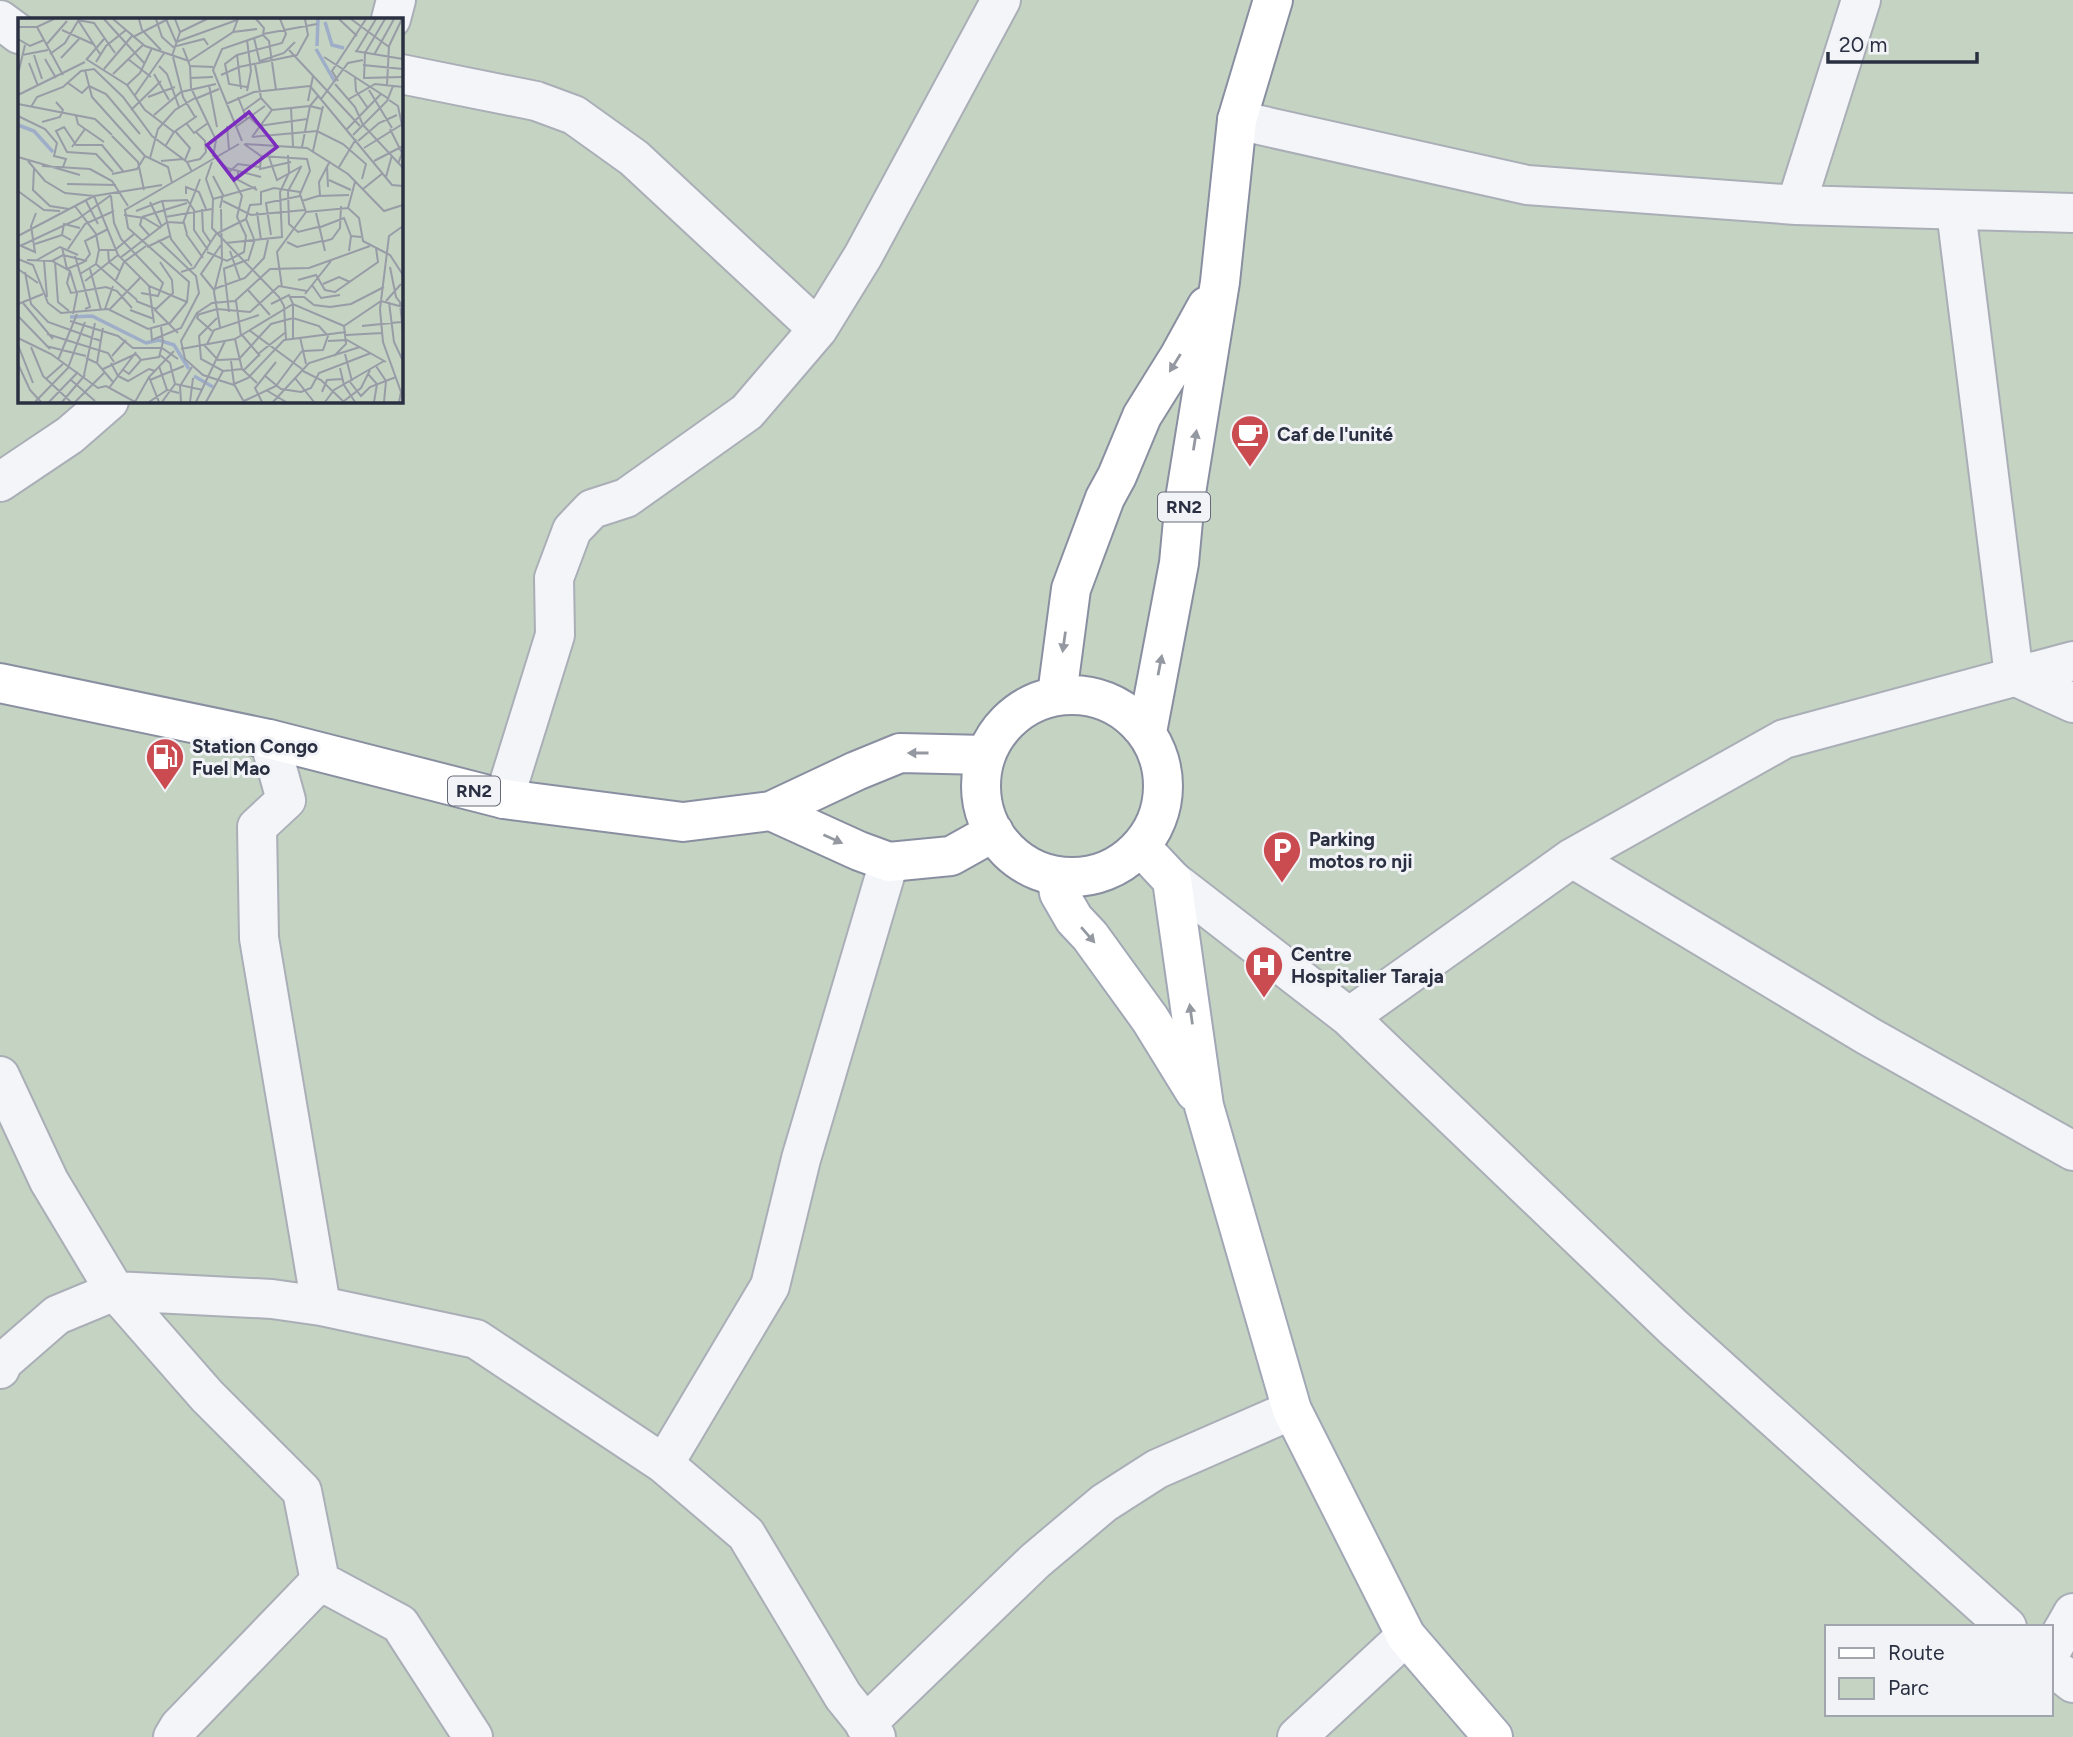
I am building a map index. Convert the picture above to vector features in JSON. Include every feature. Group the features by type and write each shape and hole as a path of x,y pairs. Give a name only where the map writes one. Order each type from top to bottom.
{"main road":[{"name":"RN2","path":"1147,732 1179,563 1185,499 1220,282 1237,120 1273,0"},
{"name":"RN2","path":"1057,695 1071,589 1105,498 1142,416 1180,355 1220,282"},
{"name":"RN2","path":"0,683 269,739 504,799 683,822 771,811 900,753 986,754"},
{"path":"1057,695 1098,698 1125,710 1147,732 1161,760 1164,791 1141,847 1116,867 1088,876 1056,876 1027,866 1003,846 994,832 979,788 986,754 995,736 1040,699 1057,695"},
{"path":"771,811 889,862 951,856 994,832"},
{"path":"1141,847 1172,880 1204,1106 1292,1410 1406,1636 1493,1737"},
{"path":"1056,876 1059,893 1074,919 1090,936 1150,1019 1204,1106"}],"street":[{"path":"391,18 396,0"},
{"path":"504,799 555,635 554,578 572,530 592,509 626,498 747,412 818,329 863,256 1001,0"},
{"path":"1796,205 1861,0"},
{"path":"0,20 18,33"},
{"path":"402,74 536,101 574,115 634,158 818,329"},
{"path":"1237,120 1527,184 1796,205 2073,213"},
{"path":"1956,211 2014,677"},
{"path":"0,482 70,435 108,402"},
{"path":"1349,1017 1572,858 1784,739 2073,661"},
{"path":"2014,677 2073,703"},
{"path":"269,739 286,800 257,828 259,938 321,1306"},
{"path":"1572,858 1868,1036 2073,1151"},
{"path":"664,1464 770,1286 801,1159 889,862"},
{"path":"1172,880 1349,1017 1675,1328 2005,1625"},
{"path":"0,1076 49,1181 115,1291 207,1396 302,1491 320,1581"},
{"path":"1,1364 57,1315 115,1291 272,1299 321,1306 476,1339 664,1464 747,1534 844,1696 870,1731 1035,1561 1104,1503 1157,1469 1292,1410"},
{"path":"173,1737 178,1727 320,1581"},
{"path":"320,1581 400,1624 473,1737"},
{"path":"2052,1650 2073,1613"},
{"path":"1297,1737 1406,1636"},
{"path":"2052,1667 2073,1683"}],"green space":[{"path":"0,0 2073,0 2073,1737 0,1737"}],"place":[{"name":"Caf de l'unité","path":"1250,468"},
{"name":"Station Congo Fuel Mao","path":"165,791"},
{"name":"Parking motos ro nji","path":"1282,884"},
{"name":"Centre Hospitalier Taraja","path":"1264,999"}]}
